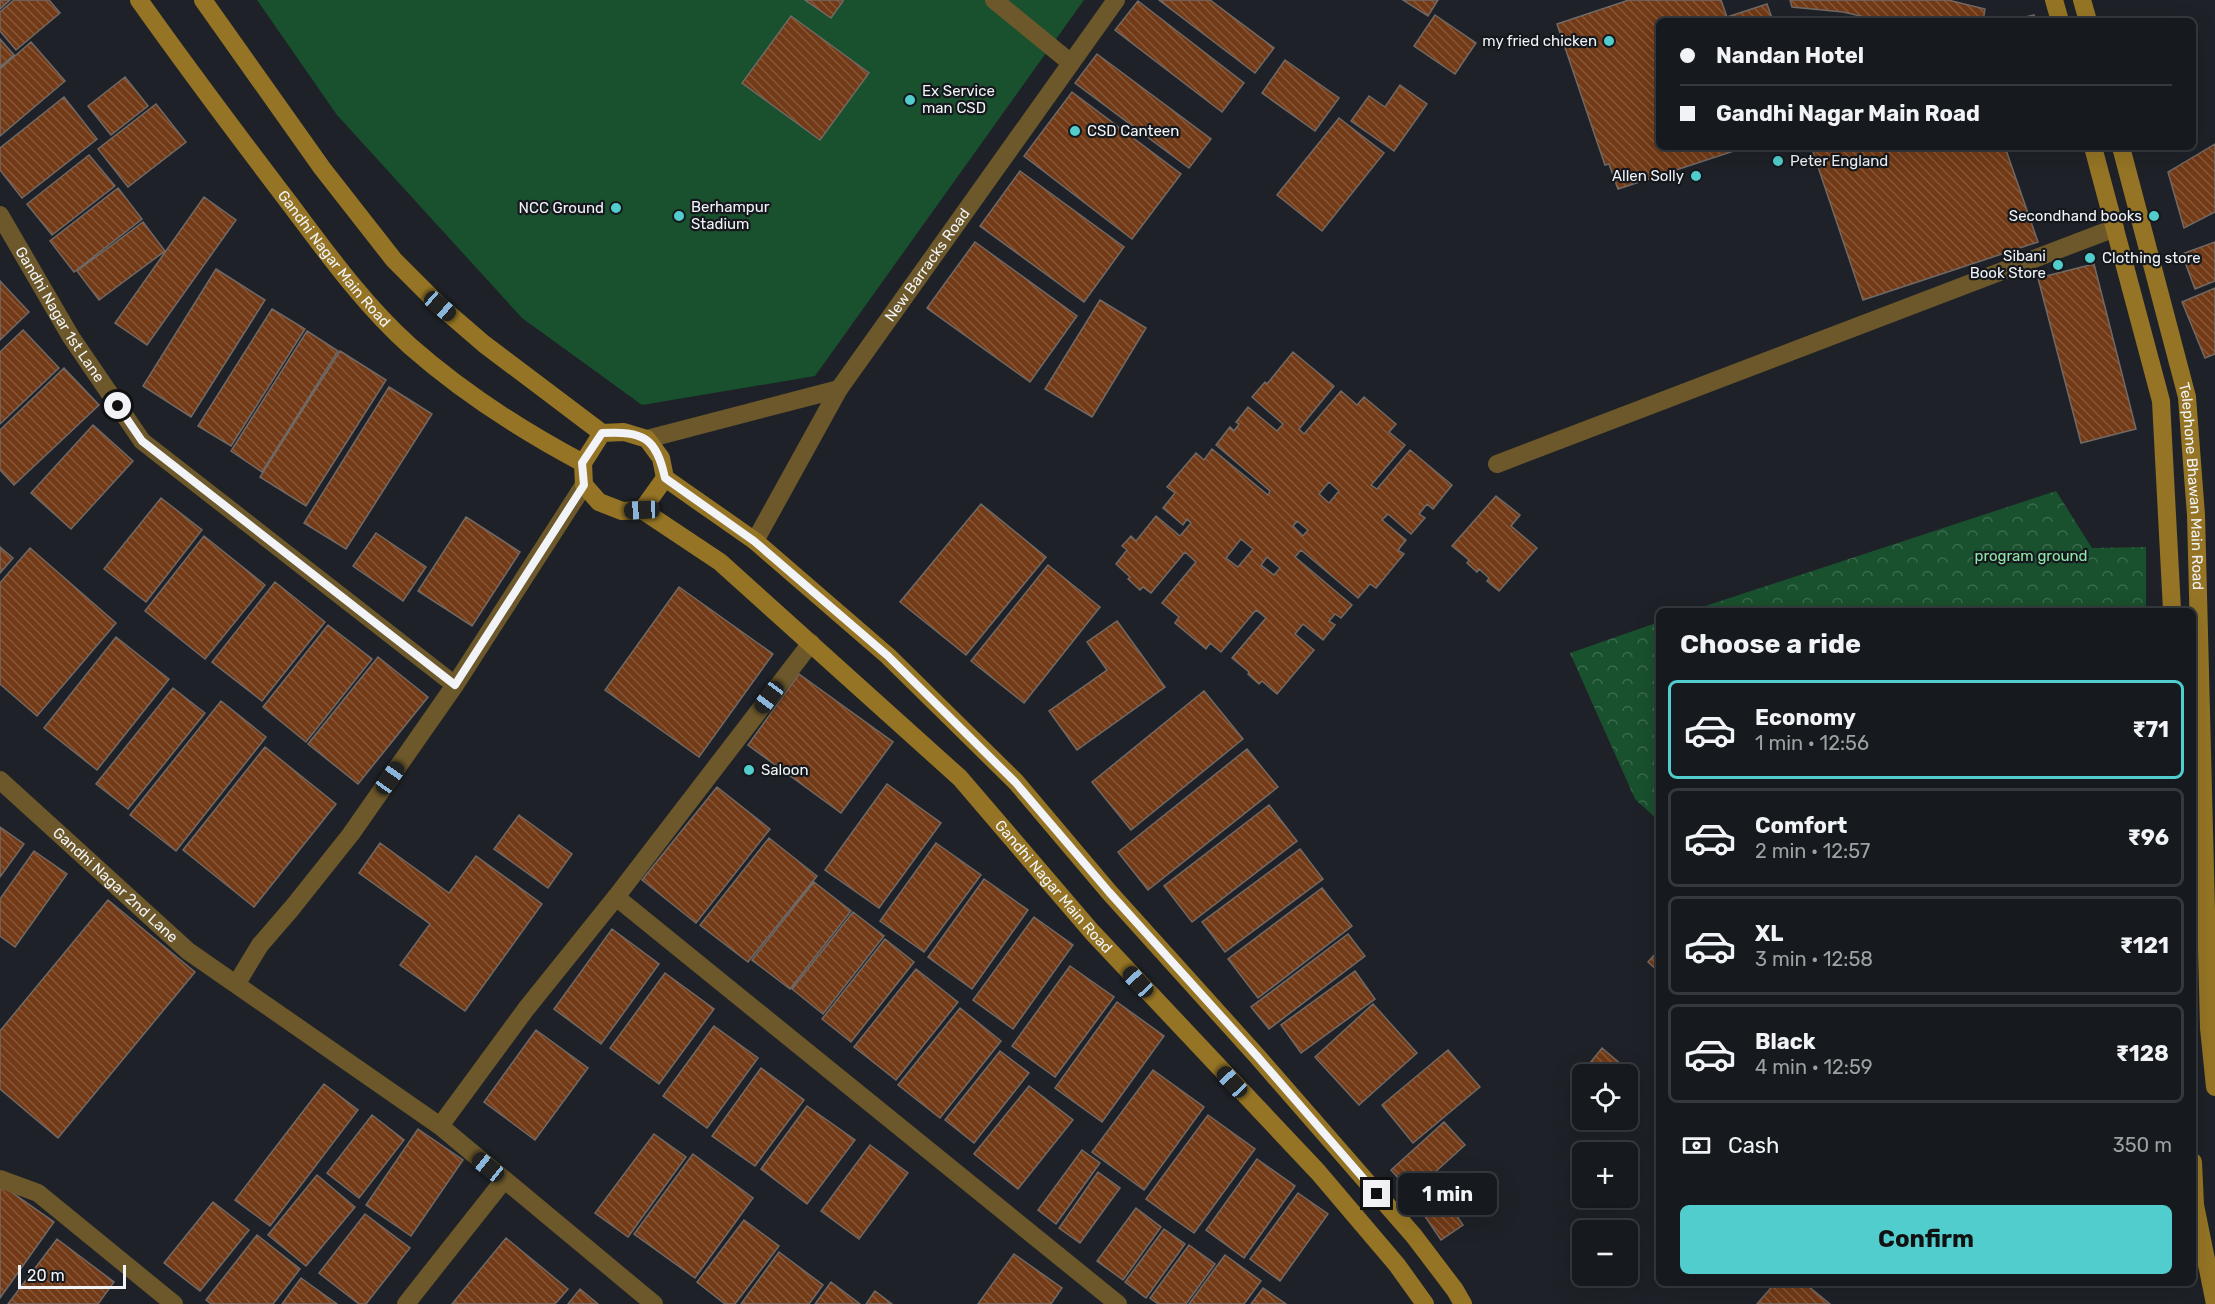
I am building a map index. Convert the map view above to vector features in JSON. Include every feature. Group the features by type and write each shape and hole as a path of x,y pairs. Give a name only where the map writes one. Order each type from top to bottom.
{"street":[{"name":"Gandhi Nagar Main Road","path":"139,0 194,78 342,272 375,311 410,346 460,387 534,437 582,463"},
{"path":"203,0 322,168 394,260 440,306 484,344 602,433 624,432 647,439 839,389"},
{"path":"994,0 1071,63"},
{"name":"New Barracks Road","path":"754,541 839,389 1116,0"},
{"path":"2054,0 2059,18"},
{"path":"2082,0 2087,18"},
{"name":"Telephone Bhawan Main Road","path":"2094,150 2161,401 2169,516 2172,608"},
{"name":"Telephone Bhawan Main Road","path":"2122,150 2187,397 2196,515 2209,1028 2215,1087"},
{"name":"Gandhi Nagar 1st Lane","path":"0,215 71,337 142,441 455,685"},
{"path":"1497,464 2115,228"},
{"path":"602,433 582,463 584,485 599,502 622,511 642,510 665,478"},
{"path":"647,439 661,458 665,478 754,541 888,656 1016,783 1109,892 1249,1047 1414,1236 1463,1304"},
{"path":"237,983 260,945 351,834 455,685 584,485"},
{"name":"Gandhi Nagar Main Road","path":"642,510 720,562 960,778 1092,932 1318,1172 1397,1264 1425,1304"},
{"path":"440,1126 526,1009 616,897 811,643"},
{"name":"Gandhi Nagar 2nd Lane","path":"0,780 188,951 440,1126 654,1304"},
{"path":"616,897 1118,1304"},
{"path":"0,1179 38,1193 174,1304"},
{"path":"406,1304 504,1180"},
{"path":"2196,1210 2215,1304"}],"green space":[{"name":"Berhampur Stadium","path":"257,0 1084,0 815,376 642,405 522,318 337,115"},
{"name":"program ground","path":"2056,491 2092,548 2146,547 2146,608 1699,608"},
{"path":"1656,623 1656,818 1635,799 1570,653"}],"building":[{"path":"0,0 10,0 0,9"},
{"path":"14,0 49,0 60,13 16,50 0,31 0,12"},
{"path":"805,0 843,0 843,1 831,18"},
{"path":"1159,0 1210,0 1274,48 1255,73"},
{"path":"1403,0 1438,0 1428,16"},
{"path":"1629,0 1721,0 1727,17 1767,4 1772,18 1656,18 1656,150 1737,150 1618,189 1609,164 1605,165 1557,24"},
{"path":"1790,0 1948,0 1985,9 1984,18 1869,18 1843,12 1792,7"},
{"path":"1138,1 1244,83 1222,112 1115,30"},
{"path":"1435,15 1476,43 1455,74 1414,46"},
{"path":"791,16 869,73 820,140 742,83"},
{"path":"0,39 14,55 0,67"},
{"path":"31,42 65,81 0,136 0,69"},
{"path":"1097,54 1211,139 1189,168 1075,83"},
{"path":"1285,60 1339,98 1315,131 1262,93"},
{"path":"125,77 148,106 111,135 88,106"},
{"path":"1400,85 1427,104 1394,151 1351,121 1369,96 1385,107"},
{"path":"1072,92 1181,174 1132,239 1024,156"},
{"path":"64,97 97,139 22,198 0,170 0,148"},
{"path":"156,104 186,142 128,187 98,149"},
{"path":"1339,118 1384,153 1322,231 1277,195"},
{"path":"2215,144 2215,212 2184,228 2168,172"},
{"path":"1819,150 2006,150 2038,242 1863,300 1813,152"},
{"path":"89,155 115,186 52,235 27,204"},
{"path":"1020,171 1124,247 1084,302 980,226"},
{"path":"118,188 142,219 74,272 50,241"},
{"path":"204,197 236,220 147,345 115,323"},
{"path":"143,222 165,251 99,300 77,271"},
{"path":"975,242 1077,316 1030,382 927,308"},
{"path":"2215,242 2215,281 2195,289 2182,254"},
{"path":"2094,264 2136,429 2081,443 2038,278"},
{"path":"216,269 265,300 191,417 143,386"},
{"path":"0,281 29,312 0,340"},
{"path":"2215,288 2215,354 2205,358 2182,302"},
{"path":"1100,300 1146,328 1092,417 1045,389"},
{"path":"272,309 305,329 231,446 198,426"},
{"path":"23,330 59,368 0,424 0,352"},
{"path":"307,331 338,351 262,472 231,451"},
{"path":"340,351 386,380 306,506 260,477"},
{"path":"1293,352 1334,386 1299,429 1304,434 1341,391 1357,405 1364,397 1396,424 1389,432 1405,445 1371,485 1377,489 1410,450 1452,485 1433,509 1427,504 1419,514 1425,518 1411,534 1388,514 1382,520 1406,540 1398,550 1404,554 1376,588 1370,584 1358,598 1301,550 1295,557 1352,605 1341,618 1335,614 1329,621 1335,625 1323,640 1303,624 1295,634 1314,650 1277,694 1262,681 1259,684 1232,658 1266,618 1256,610 1221,652 1210,643 1206,649 1175,623 1179,617 1162,603 1196,562 1185,552 1151,593 1143,587 1140,590 1116,564 1127,550 1122,546 1131,536 1136,541 1156,516 1180,536 1191,523 1187,519 1183,525 1163,508 1175,493 1167,487 1196,453 1204,460 1212,449 1268,495 1270,491 1216,445 1230,427 1234,431 1239,424 1236,422 1248,407 1277,431 1283,424 1252,397 1265,382 1267,384","holes":["1329,482 1339,491 1329,503 1319,494","1297,521 1308,530 1303,536 1293,526","1241,539 1253,549 1238,567 1226,558","1267,557 1280,568 1274,575 1261,565"]},
{"path":"64,368 99,405 14,485 0,470 0,430"},
{"path":"389,387 432,414 346,549 304,523"},
{"path":"93,425 133,461 71,529 31,493"},
{"path":"1496,496 1520,515 1511,526 1537,548 1499,591 1487,581 1489,578 1479,569 1477,572 1467,563 1469,560 1452,546"},
{"path":"161,498 202,530 146,602 104,569"},
{"path":"981,504 1046,557 966,655 900,602"},
{"path":"466,517 520,552 472,626 418,591"},
{"path":"376,533 426,567 403,601 353,566"},
{"path":"204,536 265,585 205,659 145,611"},
{"path":"0,547 13,558 0,573"},
{"path":"30,548 116,623 37,716 0,684 0,583"},
{"path":"1048,565 1100,607 1024,703 971,661"},
{"path":"275,582 325,622 262,701 212,662"},
{"path":"679,587 773,654 699,757 605,690"},
{"path":"1117,621 1165,687 1077,750 1049,711 1107,670 1087,642"},
{"path":"328,625 372,659 306,742 263,707"},
{"path":"116,637 169,679 97,770 44,728"},
{"path":"378,657 428,697 358,784 308,744"},
{"path":"799,674 893,742 841,813 748,745"},
{"path":"173,688 205,713 128,809 96,784"},
{"path":"1204,691 1243,739 1131,830 1092,782"},
{"path":"221,701 266,737 176,851 130,815"},
{"path":"265,747 336,804 254,907 183,850"},
{"path":"1247,749 1278,787 1148,890 1118,852"},
{"path":"887,784 941,823 879,908 825,870"},
{"path":"717,787 770,829 696,923 642,880"},
{"path":"1269,805 1297,841 1192,922 1164,886"},
{"path":"519,815 572,854 548,888 494,849"},
{"path":"0,827 24,844 0,877"},
{"path":"769,838 817,876 748,962 700,925"},
{"path":"380,843 449,893 476,856 542,904 465,1011 400,965 430,924 359,873"},
{"path":"936,843 981,875 924,952 880,921"},
{"path":"1300,849 1323,879 1225,952 1202,922"},
{"path":"34,851 67,874 15,947 0,936 0,899"},
{"path":"984,879 1028,910 972,989 928,957"},
{"path":"814,882 851,911 790,989 752,960"},
{"path":"1322,888 1352,926 1258,998 1228,959"},
{"path":"108,900 195,972 58,1138 0,1089 0,1031"},
{"path":"853,912 884,936 823,1014 792,989"},
{"path":"1034,917 1073,945 1013,1029 973,1000"},
{"path":"612,929 659,964 601,1044 554,1009"},
{"path":"1348,934 1365,956 1269,1029 1251,1007"},
{"path":"885,939 914,962 851,1042 822,1019"},
{"path":"1656,953 1656,969 1648,962"},
{"path":"1070,966 1114,997 1055,1077 1012,1046"},
{"path":"916,969 958,1002 896,1080 854,1047"},
{"path":"1355,971 1375,999 1301,1053 1281,1025"},
{"path":"665,973 714,1009 659,1084 610,1048"},
{"path":"1117,1002 1164,1036 1102,1122 1055,1088"},
{"path":"1373,1004 1417,1053 1359,1105 1315,1057"},
{"path":"960,1008 1001,1041 940,1118 898,1085"},
{"path":"714,1026 758,1058 707,1128 663,1096"},
{"path":"536,1030 588,1068 535,1140 484,1102"},
{"path":"1602,1048 1621,1064 1589,1064"},
{"path":"1448,1050 1480,1087 1413,1143 1382,1105"},
{"path":"1000,1051 1029,1073 974,1143 945,1120"},
{"path":"761,1068 804,1100 755,1166 712,1136"},
{"path":"1153,1070 1204,1107 1144,1190 1092,1152"},
{"path":"324,1084 358,1110 270,1226 235,1200"},
{"path":"1029,1086 1073,1120 1018,1189 974,1154"},
{"path":"807,1106 855,1140 807,1204 761,1169"},
{"path":"372,1115 404,1140 359,1198 327,1173"},
{"path":"1208,1115 1255,1149 1194,1233 1146,1199"},
{"path":"1444,1122 1465,1145 1412,1193 1391,1170"},
{"path":"418,1129 463,1160 411,1236 366,1205"},
{"path":"654,1134 686,1157 628,1237 595,1213"},
{"path":"870,1145 908,1173 859,1239 821,1211"},
{"path":"1082,1150 1100,1163 1056,1224 1038,1210"},
{"path":"693,1154 753,1198 695,1278 634,1234"},
{"path":"1257,1159 1295,1186 1244,1258 1206,1230"},
{"path":"1098,1172 1120,1188 1080,1243 1059,1228"},
{"path":"317,1175 355,1207 306,1266 268,1235"},
{"path":"0,1184 54,1222 0,1298"},
{"path":"1440,1191 1463,1225 1441,1240 1418,1206"},
{"path":"1298,1193 1328,1214 1280,1281 1250,1259"},
{"path":"213,1202 249,1230 200,1291 164,1263"},
{"path":"1136,1208 1161,1227 1123,1280 1097,1261"},
{"path":"365,1214 410,1248 366,1304 359,1304 319,1273"},
{"path":"744,1220 779,1246 735,1304 725,1304 697,1282"},
{"path":"1164,1229 1185,1244 1146,1298 1125,1282"},
{"path":"257,1235 300,1269 273,1304 211,1304 206,1300"},
{"path":"506,1238 568,1289 555,1304 452,1304"},
{"path":"57,1239 114,1282 98,1304 8,1304"},
{"path":"1189,1245 1215,1264 1186,1304 1158,1304 1150,1298"},
{"path":"779,1252 823,1285 809,1304 741,1304"},
{"path":"1014,1254 1062,1288 1051,1304 978,1304"},
{"path":"1225,1255 1261,1281 1244,1304 1189,1304"},
{"path":"301,1278 337,1304 282,1304"},
{"path":"831,1282 860,1304 815,1304"},
{"path":"1773,1286 1808,1286 1830,1304 1757,1304"},
{"path":"1263,1288 1286,1304 1251,1304"},
{"path":"580,1289 598,1304 568,1304"},
{"path":"875,1291 892,1304 866,1304"}],"place":[{"name":"my fried chicken","path":"1609,41"},
{"name":"Ex Service man CSD","path":"910,100"},
{"name":"CSD Canteen","path":"1075,131"},
{"name":"Peter England","path":"1778,161"},
{"name":"Allen Solly","path":"1696,176"},
{"name":"NCC Ground","path":"616,208"},
{"name":"Berhampur Stadium","path":"679,216"},
{"name":"Secondhand books","path":"2154,216"},
{"name":"Clothing store","path":"2090,258"},
{"name":"Sibani Book Store","path":"2058,265"},
{"name":"Saloon","path":"749,770"}],"route":[{"path":"118,406 142,441 455,685 584,485 582,463 602,433 624,432 647,439 661,458 665,478 754,541 888,656 1016,783 1109,892 1257,1056 1377,1194"}]}
